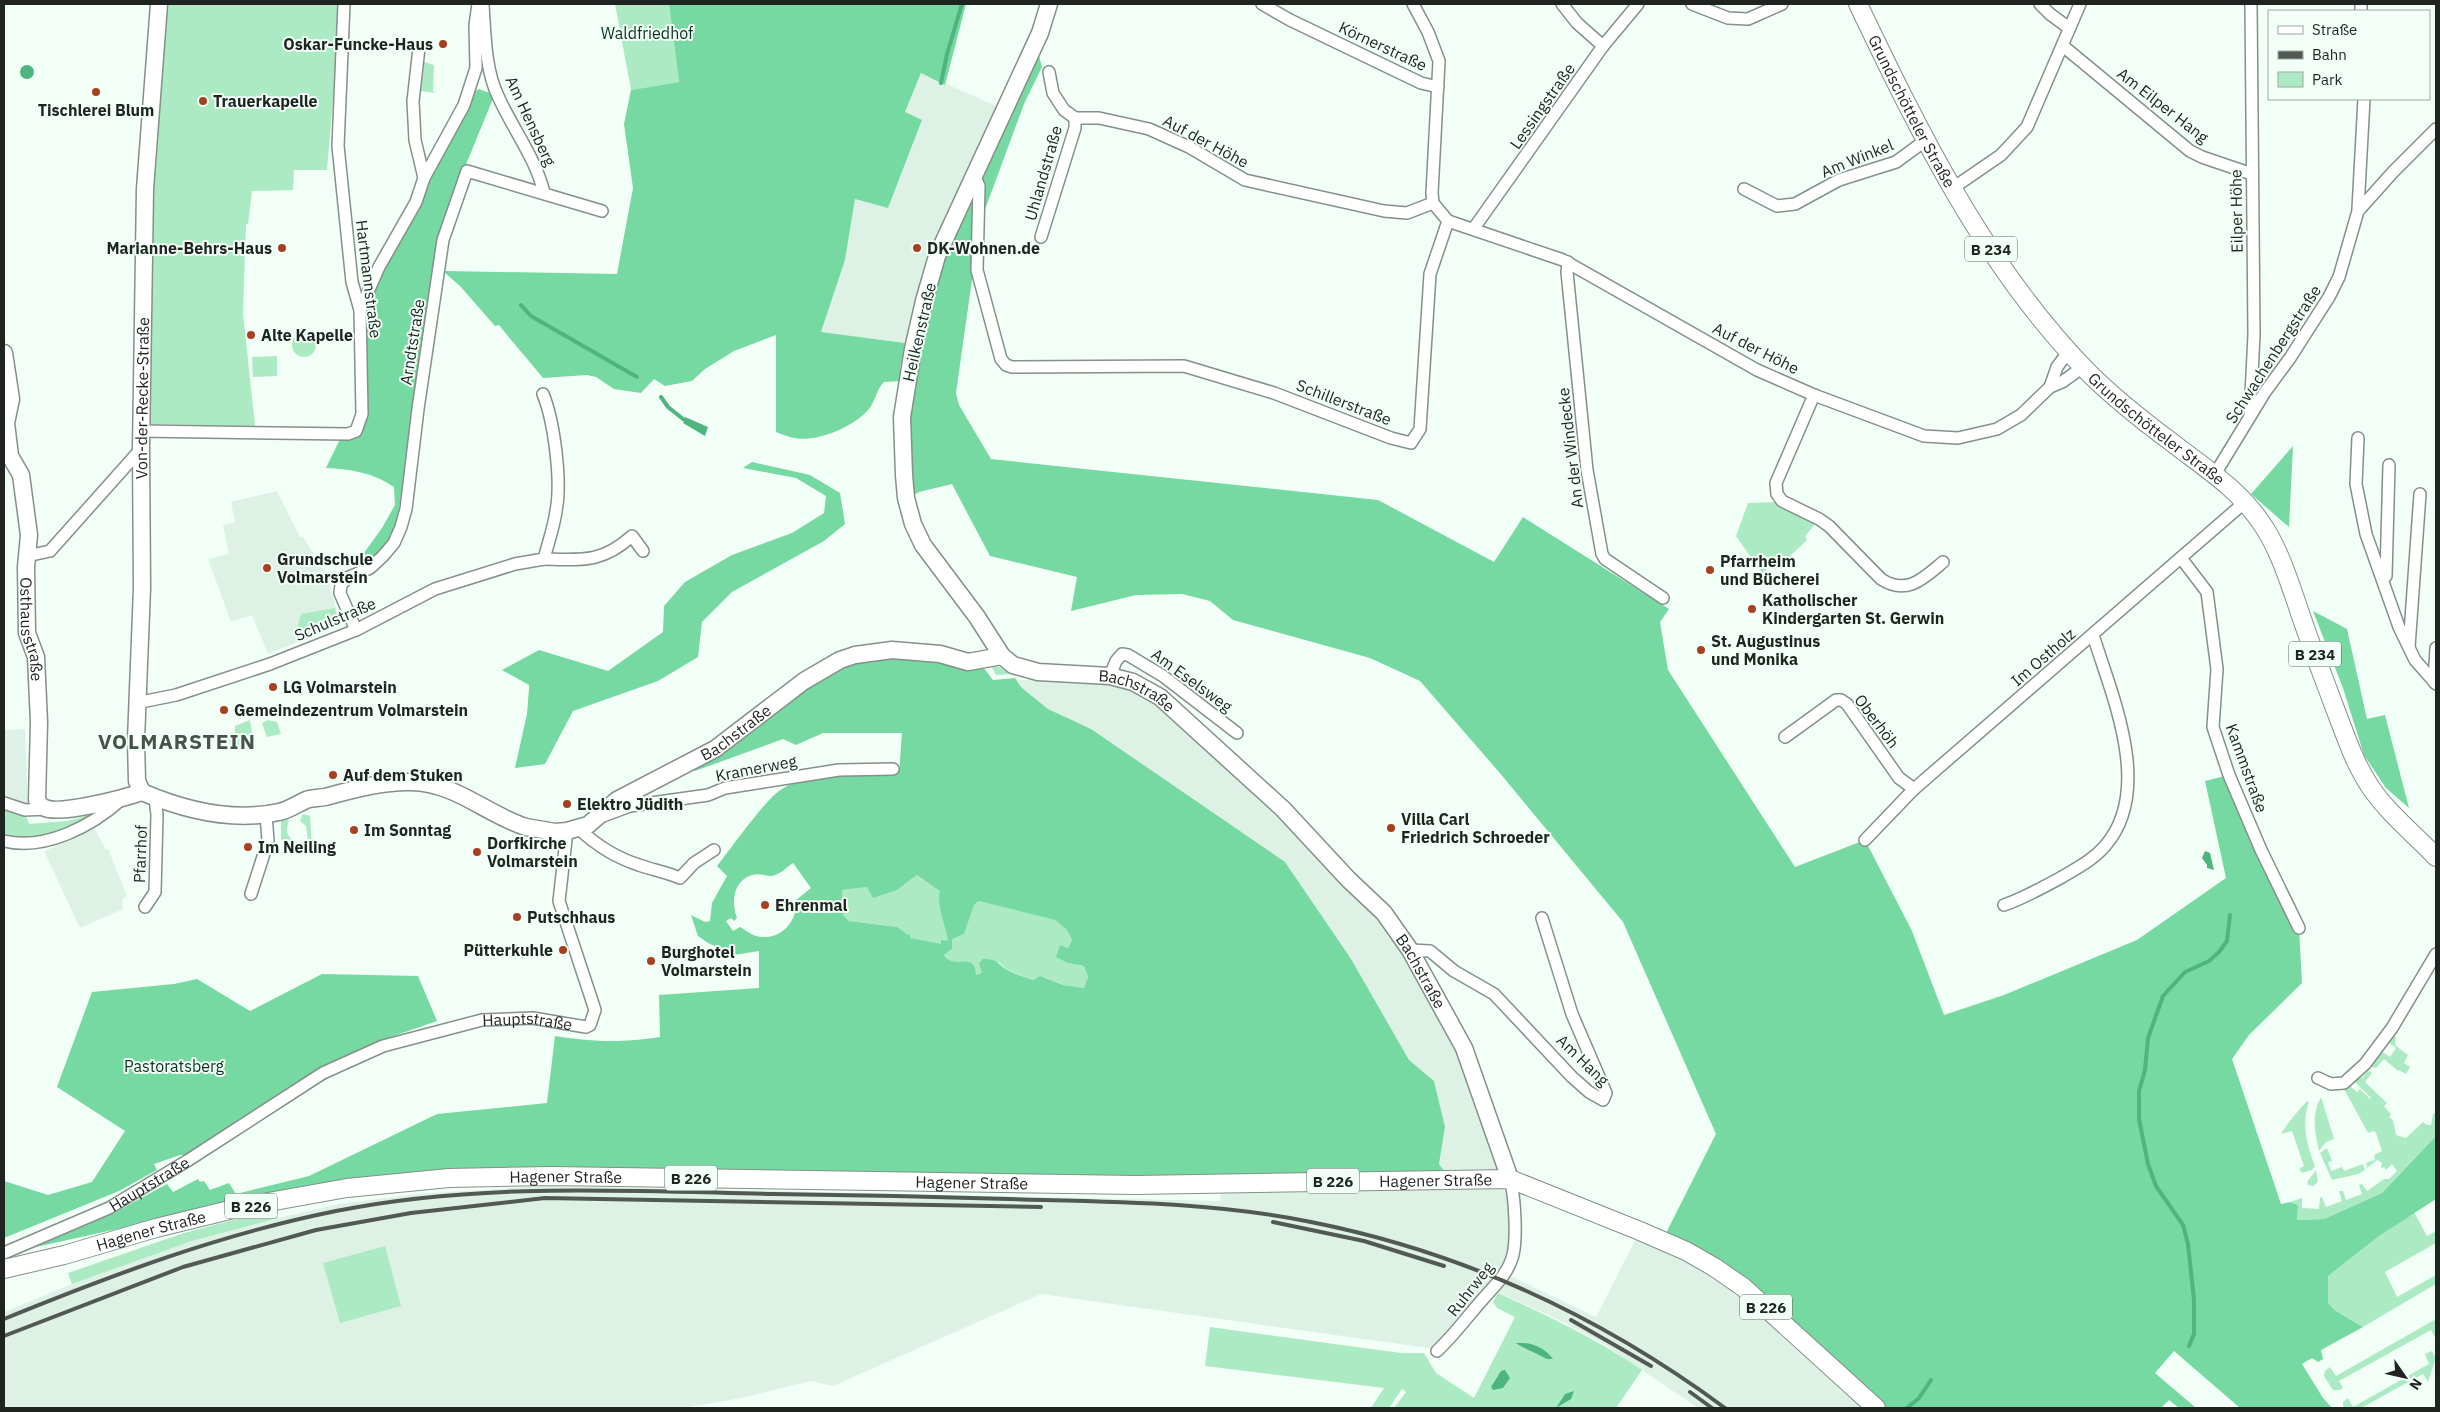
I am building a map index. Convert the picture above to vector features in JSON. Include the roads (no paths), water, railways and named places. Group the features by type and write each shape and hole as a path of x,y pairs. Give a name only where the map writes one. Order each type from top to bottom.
{"main road":[{"name":"Grundschötteler Straße","path":"1858,4 1926,140 1953,188 2021,291 2083,367 2124,405 2215,474 2245,502 2262,524 2275,547 2344,733 2360,768 2386,807 2436,857"},
{"name":"Hagener Straße","path":"4,1269 64,1255 156,1228 246,1206 347,1188 449,1178 560,1176 1127,1185 1510,1179 1640,1231 1686,1251 1714,1267 1743,1287 1876,1408"}],"street":[{"name":"Von-der-Recke-Straße","path":"148,795 137,781 136,703 142,588 141,431 145,190 159,4"},
{"name":"Hartmannstraße","path":"141,431 348,434 356,431 362,414 360,310 352,282 338,146 344,4"},
{"path":"360,310 379,267 416,202 424,178 464,105 476,68 475,25 478,4"},
{"name":"Am Hensberg","path":"483,4 490,68 497,96 542,182 544,193"},
{"name":"Heilkenstraße","path":"1002,656 977,617 923,545 914,524 906,498 902,417 909,370 924,301 937,256 1040,33 1049,4"},
{"name":"Körnerstraße","path":"1262,4 1290,20 1403,74 1438,87"},
{"path":"1413,4 1428,32 1439,62 1432,176 1433,203 1448,221"},
{"path":"1562,4 1577,23 1603,46"},
{"name":"Lessingstraße","path":"1474,228 1603,46 1638,4"},
{"path":"1692,4 1728,18 1748,20 1782,4"},
{"path":"2040,4 2069,28"},
{"path":"1953,188 2001,155 2027,127 2080,4"},
{"name":"Eilper Höhe","path":"2250,419 2254,335 2251,4"},
{"name":"Am Eilper Hang","path":"2063,46 2190,151 2252,174"},
{"path":"419,48 413,101 415,140 424,178"},
{"path":"1049,72 1053,92 1064,110 1075,118"},
{"path":"2358,211 2364,100"},
{"name":"Auf der Höhe","path":"1075,118 1099,118 1149,129 1188,147 1245,180 1384,211 1407,213 1433,203"},
{"name":"Uhlandstraße","path":"1042,237 1075,128 1075,118"},
{"name":"Schwachenbergstraße","path":"2215,474 2265,392 2318,316 2335,286 2358,211 2392,172 2436,130"},
{"name":"Am Winkel","path":"1744,189 1777,206 1795,204 1839,180 1896,162 1926,140"},
{"name":"Arndtstraße","path":"356,630 340,593 341,584 347,578 370,568 383,556 394,543 401,527 406,509 418,409 443,240 468,171 602,211"},
{"name":"Schillerstraße","path":"975,177 979,186 976,270 1001,359 1006,365 1012,367 1184,366 1274,393 1391,438 1412,443 1420,429 1430,274 1448,221"},
{"name":"Auf der Höhe","path":"1448,221 1474,228 1568,262 1740,362 1814,395 1919,435 1945,439 1972,436 2005,425 2021,415 2050,387 2062,382 2083,367"},
{"name":"An der Windecke","path":"1568,262 1567,272 1587,470 1602,554 1605,559 1663,598"},
{"name":"Auf der Höhe","path":"2050,387 2056,366 2069,351"},
{"name":"Osthausstraße","path":"4,353 11,399 6,423 10,456 21,475 29,535 27,556 27,633 36,658 39,722 37,800 47,809"},
{"path":"543,394 549,408 558,486 557,510 544,559"},
{"path":"1814,395 1776,483 1777,494 1782,501 1819,519 1881,579 1894,586 1905,587 1916,584 1943,562"},
{"path":"2358,438 2356,484 2366,534 2385,583 2399,627 2415,660 2435,683"},
{"path":"27,556 50,551 141,449"},
{"path":"2385,583 2389,465"},
{"path":"2409,648 2412,584 2420,494"},
{"name":"Im Ostholz","path":"1865,840 1914,790 2245,502"},
{"name":"Schulstraße","path":"136,703 176,695 224,680 356,630 435,589 515,564 544,559 583,559 604,556 617,549 632,536 643,551"},
{"name":"Kammstraße","path":"2181,558 2207,592 2217,669 2213,727 2229,775 2261,850 2299,928"},
{"path":"2004,906 2023,899 2095,856 2113,833 2125,808 2128,783 2122,735 2094,635"},
{"path":"2435,683 2436,648"},
{"name":"Bachstraße","path":"573,830 599,818 617,800 715,749 804,681 840,660 855,655 892,650 940,654 968,662 1002,656 1013,664 1038,672 1110,676 1133,682 1160,697 1214,746 1283,810 1348,879 1384,913 1410,950 1464,1048 1510,1179"},
{"name":"Am Eselsweg","path":"1110,676 1116,661 1122,654 1128,655 1163,676 1237,733"},
{"name":"Oberhöh","path":"1785,737 1836,700 1841,700 1847,704 1899,778 1914,790"},
{"name":"Kramerweg","path":"599,818 630,806 708,794 725,788 839,770 893,769"},
{"path":"4,803 25,810 61,810 148,795 208,812 232,815 266,814 297,807 306,800 375,786 412,782 459,792 537,831 573,830 638,865 663,871 680,878 694,863 714,850"},
{"name":"Pfarrhof","path":"145,908 155,892 157,815 148,795"},
{"path":"4,842 28,844 58,837 108,812 122,799"},
{"path":"251,894 268,841 266,814"},
{"name":"Hauptstraße","path":"4,1253 109,1208 187,1161 323,1073 383,1046 482,1020 533,1018 586,1027 590,1025 595,1016 595,1010 559,901 573,830"},
{"name":"Am Hang","path":"1410,950 1430,951 1454,971 1494,994 1572,1077 1589,1092 1603,1100 1606,1093 1572,1014 1542,918"},
{"path":"2318,1078 2331,1084 2344,1083 2365,1064 2401,1014 2415,992 2423,973 2436,954"},
{"name":"Ruhrweg","path":"1437,1351 1457,1332 1496,1285 1508,1266 1513,1254 1514,1194 1510,1179"}],"waterway":[{"path":"941,83 947,54 962,4"},
{"path":"521,305 531,316 637,377"},
{"path":"661,397 668,407 683,419"},
{"path":"2189,1346 2194,1334 2194,1300 2188,1244 2183,1225 2156,1186 2148,1164 2139,1119 2139,1091 2145,1070 2148,1038 2163,996 2185,972 2209,961 2219,952 2227,941 2230,915"},
{"path":"1907,1408 1919,1398 1931,1380"}],"railway":[{"path":"4,1319 167,1257 251,1231 336,1211 390,1202 445,1196 499,1192 609,1190 1144,1203 1245,1211 1311,1222 1367,1235 1422,1251 1476,1270 1580,1317 1678,1375 1725,1408"},
{"path":"4,1336 183,1267 316,1230 411,1213 545,1198 1041,1207"},
{"path":"1273,1222 1364,1241 1444,1266"},
{"path":"1571,1320 1651,1366"},
{"path":"1690,1392 1712,1408"}],"place":[{"name":"Oskar-Funcke-Haus","path":"443,44"},
{"name":"Tischlerei Blum","path":"96,92"},
{"name":"Trauerkapelle","path":"203,101"},
{"name":"Marianne-Behrs-Haus","path":"282,248"},
{"name":"DK-Wohnen.de","path":"917,248"},
{"name":"Alte Kapelle","path":"251,335"},
{"name":"Grundschule Volmarstein","path":"267,568"},
{"name":"Pfarrheim und Bücherei","path":"1710,570"},
{"name":"Katholischer Kindergarten St. Gerwin","path":"1752,609"},
{"name":"St. Augustinus und Monika","path":"1701,650"},
{"name":"LG Volmarstein","path":"273,687"},
{"name":"Gemeindezentrum Volmarstein","path":"224,710"},
{"name":"Auf dem Stuken","path":"333,775"},
{"name":"Elektro Jüdith","path":"567,804"},
{"name":"Villa Carl Friedrich Schroeder","path":"1391,828"},
{"name":"Im Sonntag","path":"354,830"},
{"name":"Im Neiling","path":"248,847"},
{"name":"Dorfkirche Volmarstein","path":"477,852"},
{"name":"Ehrenmal","path":"765,905"},
{"name":"Putschhaus","path":"517,917"},
{"name":"Pütterkuhle","path":"563,950"},
{"name":"Burghotel Volmarstein","path":"651,961"}],"district":[{"name":"VOLMARSTEIN","path":"177,741"}],"park label":[{"name":"Waldfriedhof","path":"647,33"},
{"name":"Pastoratsberg","path":"174,1066"}]}
